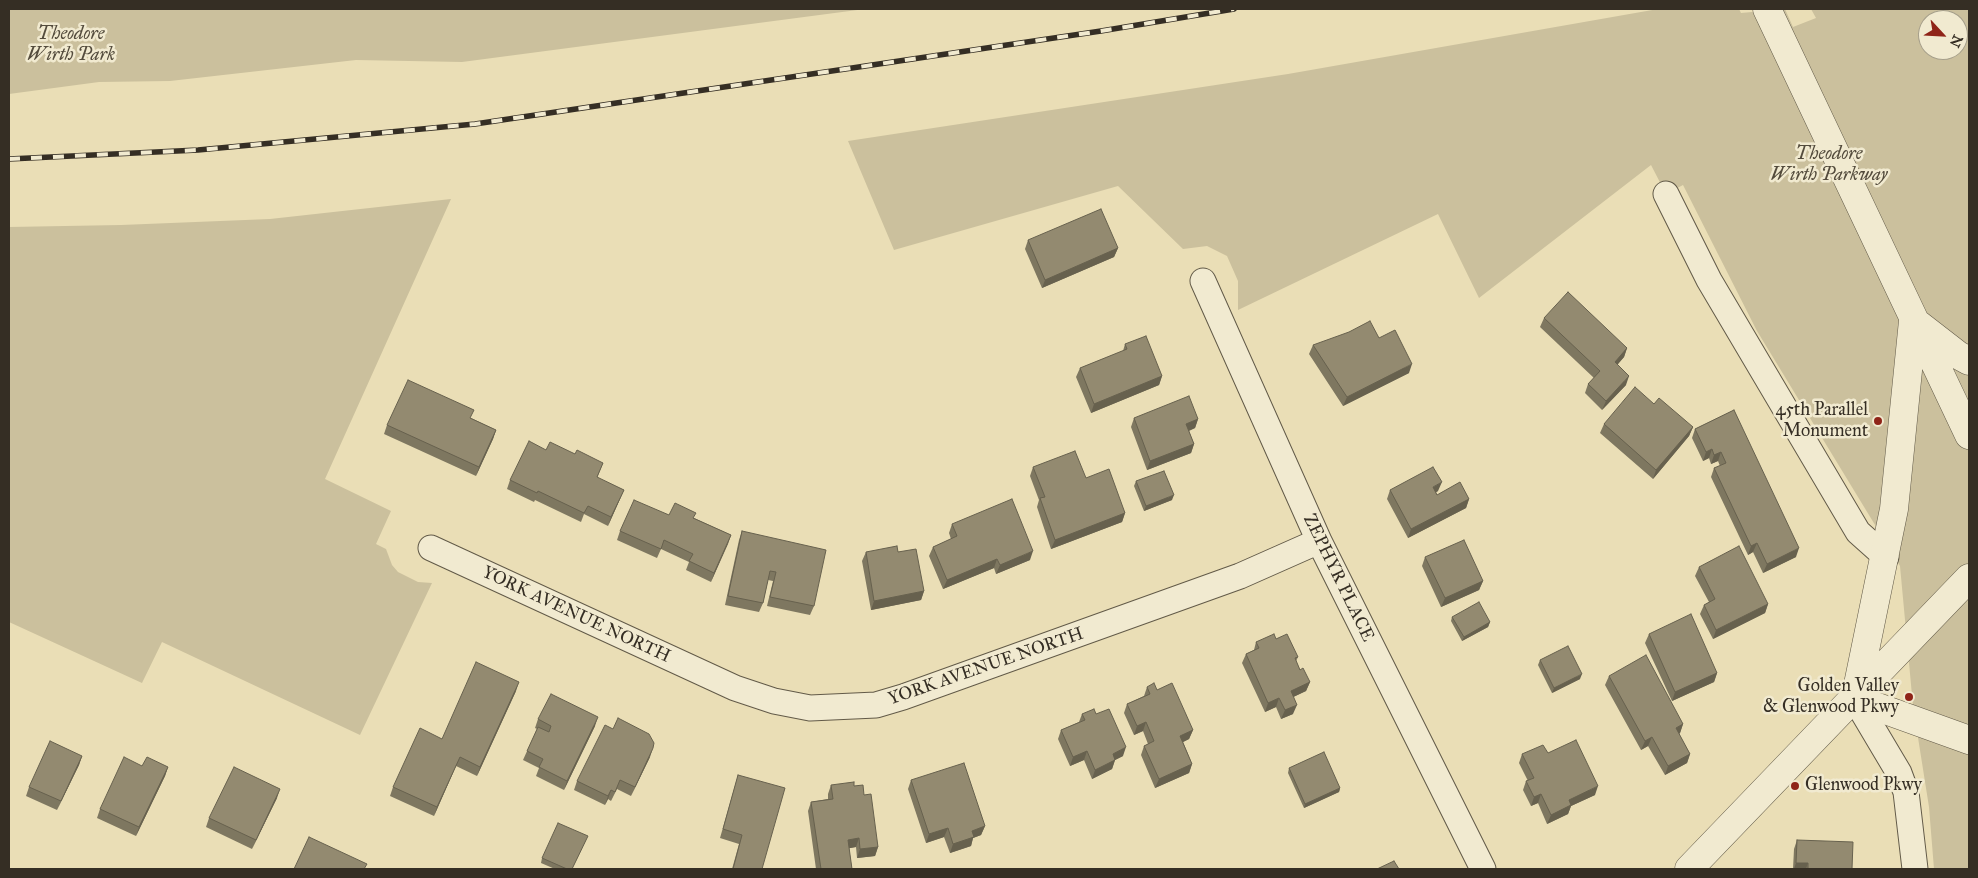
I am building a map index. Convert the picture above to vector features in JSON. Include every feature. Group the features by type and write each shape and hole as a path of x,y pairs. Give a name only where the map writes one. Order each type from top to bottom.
{"street":[{"path":"1767,9 1969,435"},
{"path":"1666,194 1709,280 1858,532 1886,557"},
{"name":"ZEPHYR PLACE","path":"1203,281 1318,541 1483,869"},
{"path":"1913,320 1958,355 1969,361"},
{"path":"1913,320 1894,509 1886,557 1855,699 1899,772 1906,792 1915,869"},
{"name":"YORK AVENUE NORTH","path":"430,548 735,688 774,701 810,708 876,705 903,698 1240,576 1318,541"},
{"path":"1690,869 1969,578"},
{"path":"1855,699 1969,740"}],"green space":[{"name":"Theodore Wirth Park","path":"9,9 865,9 462,62 356,60 170,81 99,82 9,94"},
{"name":"Theodore Wirth Parkway","path":"1658,9 1739,9 1741,13 1785,9 1793,27 1816,18 1811,9 1969,9 1969,869 1934,869 1929,807 1913,706 1900,566 1757,331 1683,185 1666,194 1651,165 1479,298 1438,214 1238,310 1238,281 1227,256 1207,246 1183,249 1118,186 894,250 848,141 1288,74"},
{"path":"451,199 325,479 391,511 376,544 386,549 392,565 398,572 418,582 432,583 360,735 162,642 142,683 9,622 9,227 270,219"}],"building":[{"path":"1101,209 1118,248 1045,280 1028,240"},
{"path":"1568,292 1627,348 1615,362 1629,376 1606,401 1588,384 1600,371 1544,318"},
{"path":"1370,321 1379,338 1395,330 1412,364 1347,397 1313,345 1349,332"},
{"path":"1146,336 1162,376 1094,404 1080,368 1127,349 1125,344"},
{"path":"408,380 474,410 470,418 496,430 479,467 387,425"},
{"path":"1635,387 1654,404 1659,398 1693,427 1656,470 1604,424"},
{"path":"1189,396 1198,419 1186,424 1194,444 1150,461 1134,418"},
{"path":"1734,410 1799,548 1767,564 1757,543 1751,546 1714,468 1726,463 1721,452 1714,455 1712,449 1706,452 1695,429"},
{"path":"529,441 546,450 550,442 575,454 577,450 603,463 597,477 624,490 611,517 588,506 584,513 510,480"},
{"path":"1075,451 1086,478 1109,469 1125,513 1055,540 1040,498 1045,497 1033,467"},
{"path":"1433,467 1442,482 1433,487 1437,495 1460,482 1469,499 1411,529 1390,490"},
{"path":"1164,471 1174,495 1146,506 1136,481"},
{"path":"1012,499 1033,551 1000,565 997,559 947,580 933,547 957,536 952,524"},
{"path":"634,500 669,515 675,503 696,513 693,518 731,535 714,573 689,561 693,554 664,540 661,549 620,531"},
{"path":"742,531 826,550 814,606 770,597 776,572 770,571 763,603 728,596"},
{"path":"1464,540 1483,581 1445,598 1425,557"},
{"path":"897,546 898,552 916,549 924,591 874,601 866,552"},
{"path":"1739,546 1768,604 1716,630 1704,605 1715,599 1699,567"},
{"path":"1479,602 1490,622 1464,637 1452,617"},
{"path":"1691,614 1717,673 1675,692 1649,634"},
{"path":"1274,634 1276,639 1287,634 1298,657 1295,658 1300,670 1303,668 1310,682 1291,691 1297,705 1285,710 1279,698 1268,703 1246,654 1259,648 1256,642"},
{"path":"1568,646 1582,674 1554,688 1540,660"},
{"path":"1646,655 1683,724 1676,728 1690,754 1668,766 1652,737 1645,741 1609,676"},
{"path":"476,662 519,682 480,767 460,757 437,807 393,787 420,728 442,739"},
{"path":"1154,683 1157,690 1172,683 1193,730 1180,736 1192,764 1159,779 1144,746 1154,741 1146,722 1137,726 1127,704 1150,694 1147,687"},
{"path":"551,694 598,717 567,781 539,767 543,759 527,751 538,727 549,732 551,726 538,719"},
{"path":"1094,709 1096,714 1109,709 1126,747 1113,754 1115,760 1095,770 1087,751 1073,757 1061,730 1085,720 1082,714"},
{"path":"618,718 649,734 654,743 635,787 620,780 615,792 611,790 608,796 577,781 605,725 613,729"},
{"path":"1576,740 1598,786 1569,800 1571,805 1551,815 1541,794 1534,797 1526,781 1534,778 1522,754 1543,745 1548,753"},
{"path":"50,741 82,756 61,801 29,787"},
{"path":"1324,752 1340,788 1305,804 1289,768"},
{"path":"124,757 142,766 147,757 168,767 139,827 100,809"},
{"path":"964,763 985,826 972,831 974,837 953,844 948,828 929,834 911,780"},
{"path":"234,767 280,789 256,840 209,818"},
{"path":"738,775 785,788 762,869 733,869 742,835 723,829"},
{"path":"854,782 854,786 863,785 864,795 871,794 878,847 860,849 859,838 848,840 852,869 821,869 811,802 833,799 831,785"},
{"path":"558,823 588,836 572,869 567,869 542,858"},
{"path":"309,837 367,864 364,869 294,869"},
{"path":"1797,840 1853,842 1852,869 1808,869 1808,863 1796,863"},
{"path":"1394,861 1399,869 1377,869"}],"railway":[{"path":"9,159 198,150 475,124 1101,31 1234,9"}],"place":[{"name":"45th Parallel Monument","path":"1878,421"},
{"name":"Golden Valley & Glenwood Pkwy","path":"1909,697"},
{"name":"Glenwood Pkwy","path":"1795,786"}]}
